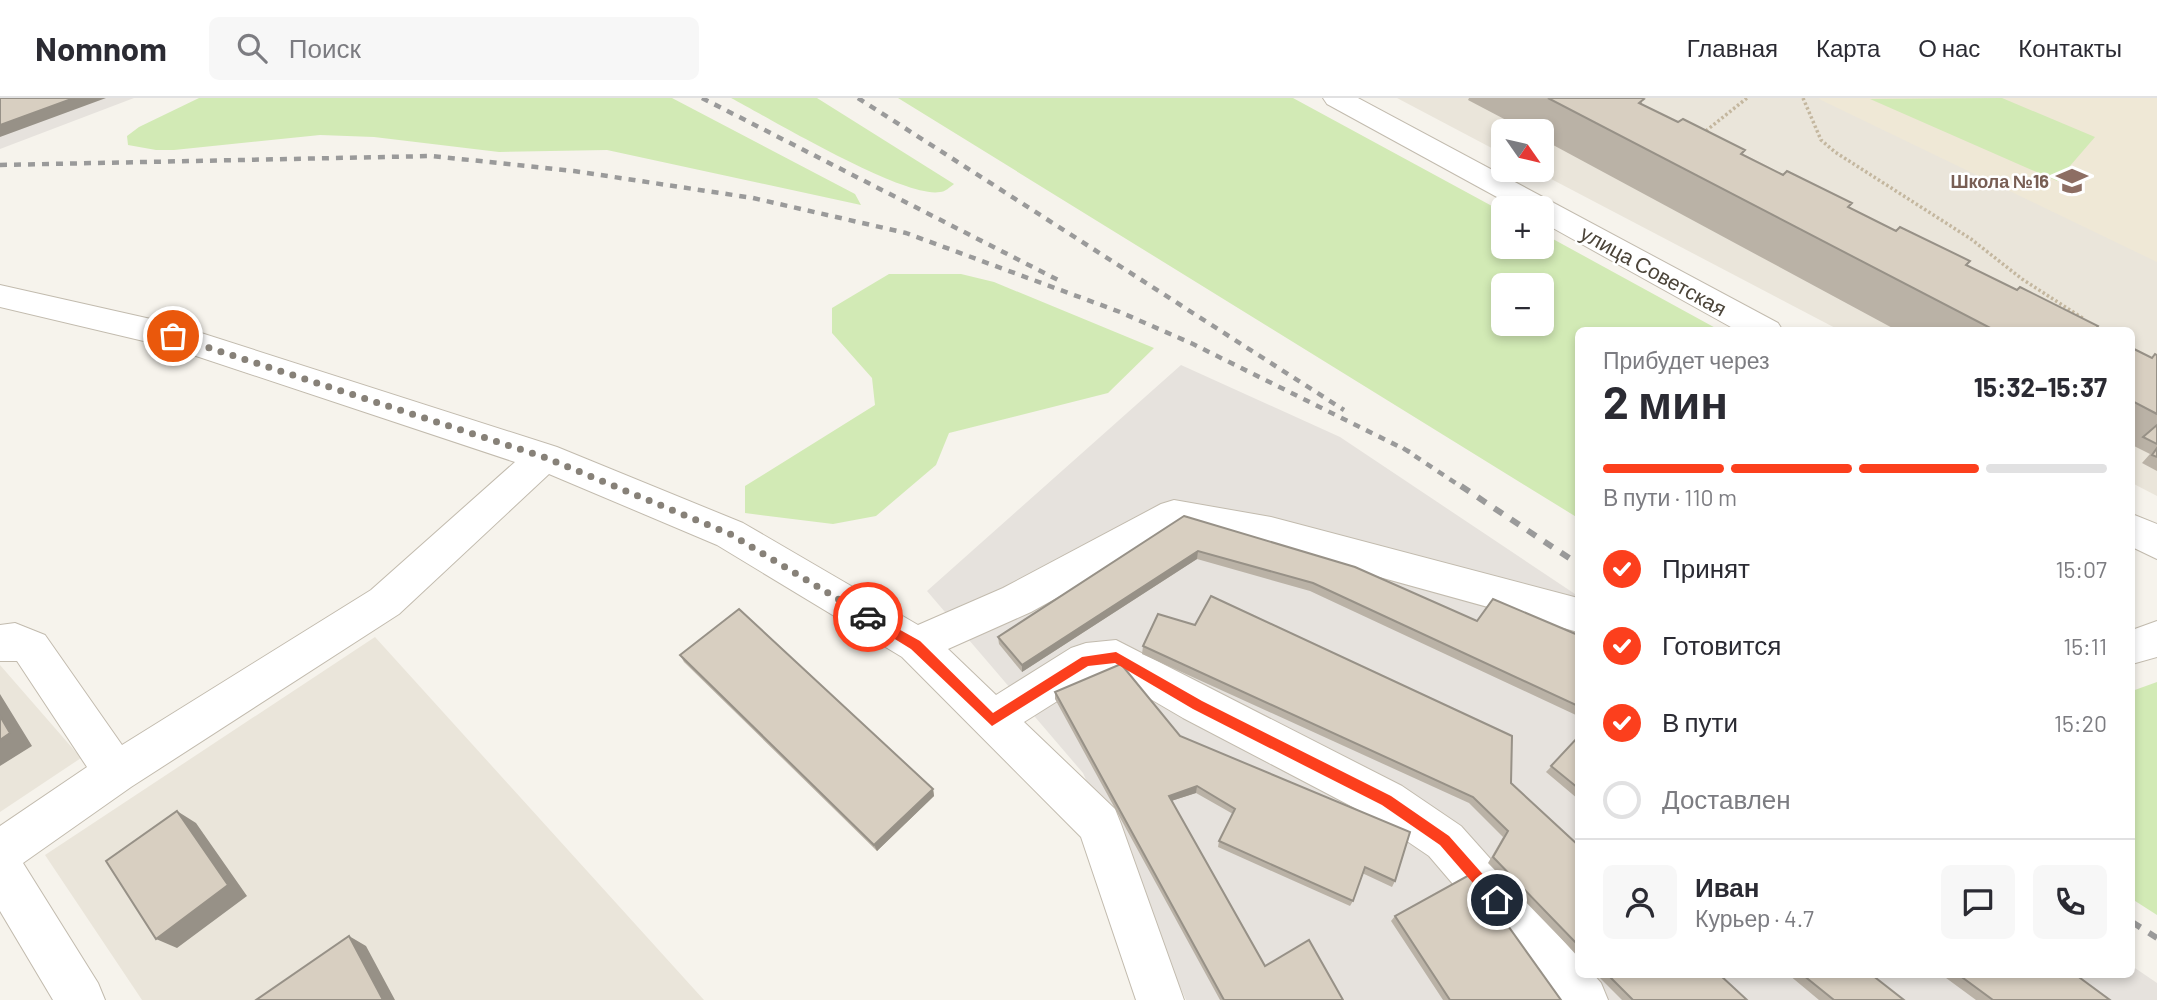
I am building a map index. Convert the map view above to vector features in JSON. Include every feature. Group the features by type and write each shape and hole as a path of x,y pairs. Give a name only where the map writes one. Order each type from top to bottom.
{"street":[{"name":"улица Советская","path":"1337,98 1517,196"},
{"name":"улица Советская","path":"1554,216 1759,327"},
{"path":"0,296 173,336 544,457 730,534 916,645 1099,824 1160,1000"},
{"path":"0,852 116,773 385,602 544,457"},
{"path":"916,645 1017,600 1120,546 1174,514 1271,532 1575,614"},
{"path":"2135,532 2157,543"},
{"path":"2135,646 2157,639"},
{"path":"0,643 15,641 31,648 116,773"},
{"path":"992,720 1086,661 1116,658 1198,705 1386,801 1445,841 1584,1000"},
{"path":"0,868 81,1000"}],"path":[{"path":"1700,135 1747,98"},
{"path":"1803,98 1821,140 1835,152 1971,239 2022,279 2091,323"}],"shaded area":[{"path":"0,98 134,98 0,149"},
{"path":"1397,98 2157,98 2157,496 2135,485 2135,327 1833,327 1554,180 1554,119 1491,119 1491,148"},
{"name":"Школа №16","path":"2157,98 2157,262 1819,99"},
{"path":"1181,365 1340,437 1575,594 1575,978 2135,978 2135,968 2157,983 2157,1000 1186,1000 1083,773 927,591"},
{"path":"375,637 704,1000 142,1000 45,855"},
{"path":"0,665 81,758 0,812"}],"green space":[{"path":"199,98 672,98 855,194 861,205 607,150 499,152 374,137 320,135 174,150 128,145 127,136 139,127"},
{"path":"731,98 817,98 954,184 940,192 922,191 897,183 836,155"},
{"path":"898,98 1293,98 1491,205 1491,259 1554,259 1554,240 1714,327 1575,327 1575,516"},
{"path":"2002,98 2095,137 2057,181 1870,99"},
{"path":"889,274 961,274 994,282 1154,348 1108,393 949,433 936,465 876,516 833,524 745,513 745,486 875,405 872,378 832,333 832,308"},
{"path":"2157,682 2157,915 2135,901 2135,690"}],"building":[{"path":"0,98 74,98 0,125"},
{"path":"1548,98 1642,98 1644,99 1639,103 1678,122 1683,119 1745,150 1741,154 1783,175 1787,171 1852,203 1848,207 1896,231 1900,227 1970,261 1966,265 2017,290 2020,287 2098,326 1988,327"},
{"path":"2135,350 2152,358 2157,355 2157,414 2135,403"},
{"path":"2157,425 2157,444 2143,437"},
{"path":"1184,516 1355,567 1477,621 1493,599 1575,634 1575,705 1313,583 1198,551 1022,665 998,637"},
{"path":"1211,596 1512,736 1511,783 1575,842 1575,942 1493,857 1508,831 1473,797 1143,646 1158,614 1195,625"},
{"path":"739,609 933,789 874,845 680,655"},
{"path":"1121,664 1180,736 1410,832 1395,881 1365,867 1353,901 1219,841 1235,809 1197,786 1169,796 1265,966 1309,940 1343,1000 1224,1000 1055,692"},
{"path":"0,716 10,733 0,740"},
{"path":"1575,740 1575,786 1551,766"},
{"path":"177,811 228,885 156,939 106,861"},
{"path":"1471,874 1561,1000 1450,1000 1395,916"},
{"path":"349,936 383,1000 256,1000"},
{"path":"1611,978 1723,978 1747,1000 1633,1000"},
{"path":"1807,978 1876,978 1904,1000 1834,1000"},
{"path":"1963,978 2080,978 2110,1000 1993,1000"}],"railway":[{"path":"702,98 1060,281"},
{"path":"858,98 1344,410"},
{"path":"0,165 432,156 574,171 753,198 906,233 1120,312 1193,344 1406,450"},
{"path":"1406,450 1410,452"},
{"path":"1406,450 1463,488"},
{"path":"1461,486 1575,562"},
{"path":"2135,924 2157,938"}],"way so far":[{"path":"173,336 544,457 730,534 868,617"}],"place":[{"name":"Школа №16","path":"2072,181"}],"route":[{"path":"868,617 916,645 992,720 1086,661 1116,658 1198,705 1386,801 1445,841 1497,900"}]}
